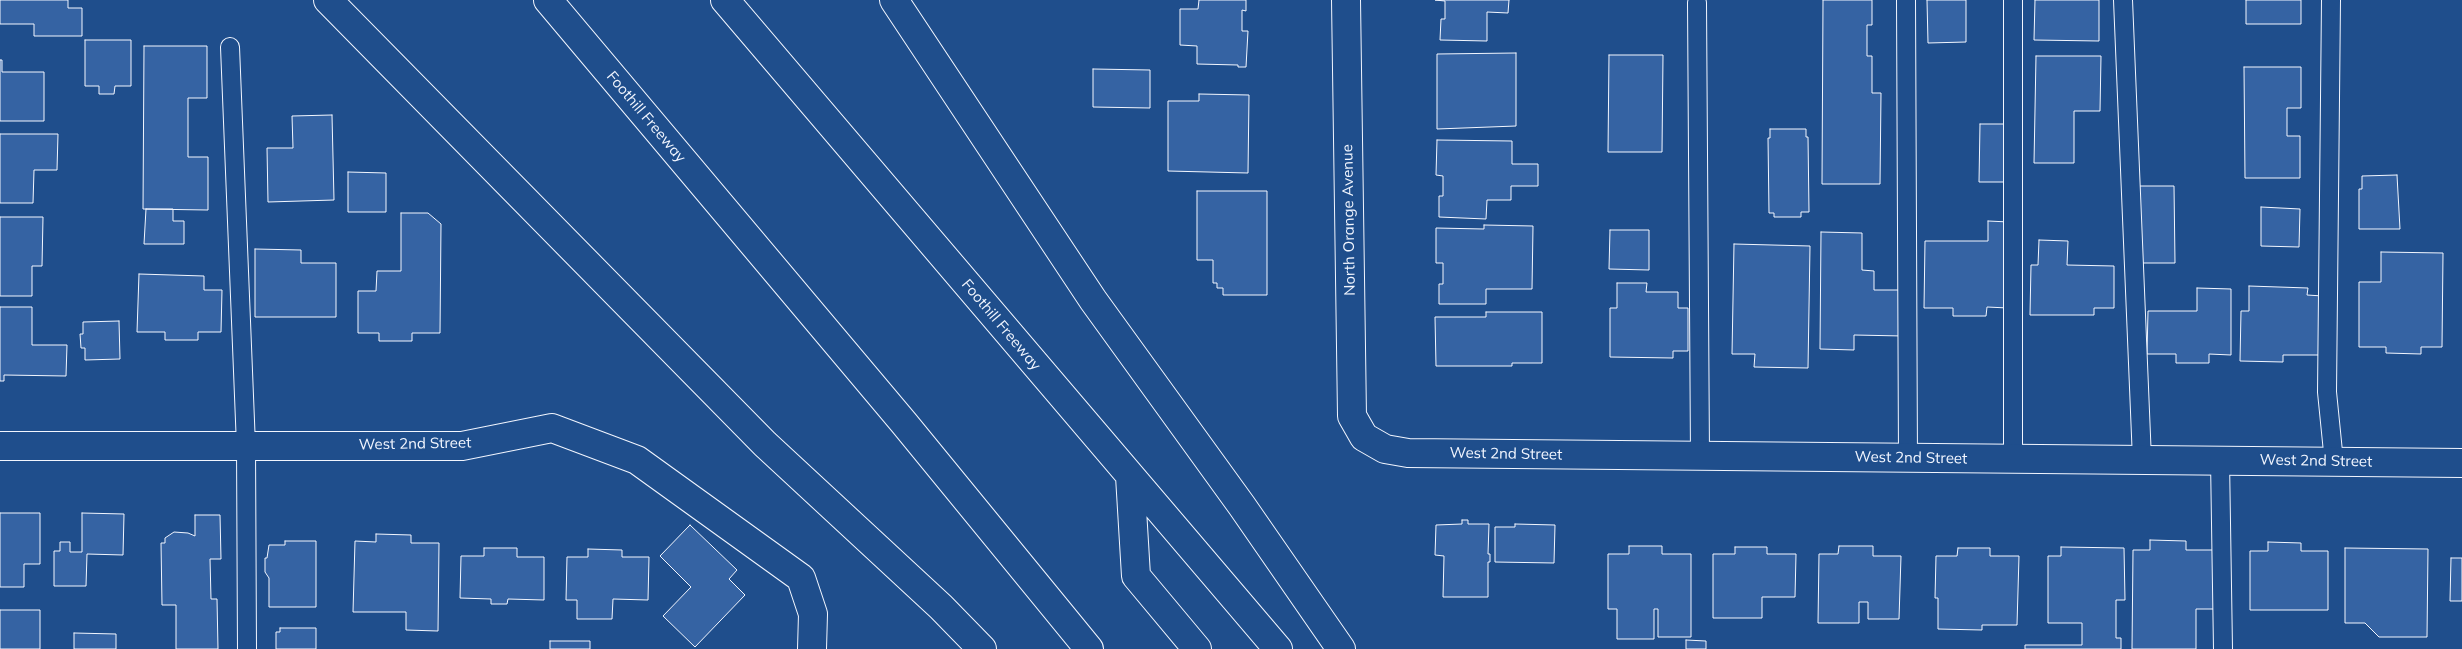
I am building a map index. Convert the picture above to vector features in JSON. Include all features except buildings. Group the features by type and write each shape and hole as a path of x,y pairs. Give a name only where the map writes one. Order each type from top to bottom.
{"main road":[{"path":"328,0 765,444 941,607 982,649"},
{"name":"Foothill Freeway","path":"548,0 898,416 1089,649"},
{"name":"Foothill Freeway","path":"725,0 1278,649"},
{"path":"894,0 1093,300 1242,506 1341,649"},
{"name":"North Orange Avenue","path":"1346,0 1352,416 1364,437"},
{"name":"West 2nd Street","path":"0,446 462,446 552,428 637,460 801,578 813,614 812,649"},
{"name":"West 2nd Street","path":"1364,437 1385,449 1408,453 2462,463"},
{"path":"1130,476 1136,576 1197,649"}],"lane":[{"path":"1906,0 1908,458"},
{"path":"2013,0 2013,459"},
{"path":"2123,0 2142,460"},
{"path":"2331,0 2327,392 2334,462"},
{"path":"1697,3 1700,456"},
{"path":"230,48 246,446 248,649"},
{"path":"2220,460 2223,649"}]}
